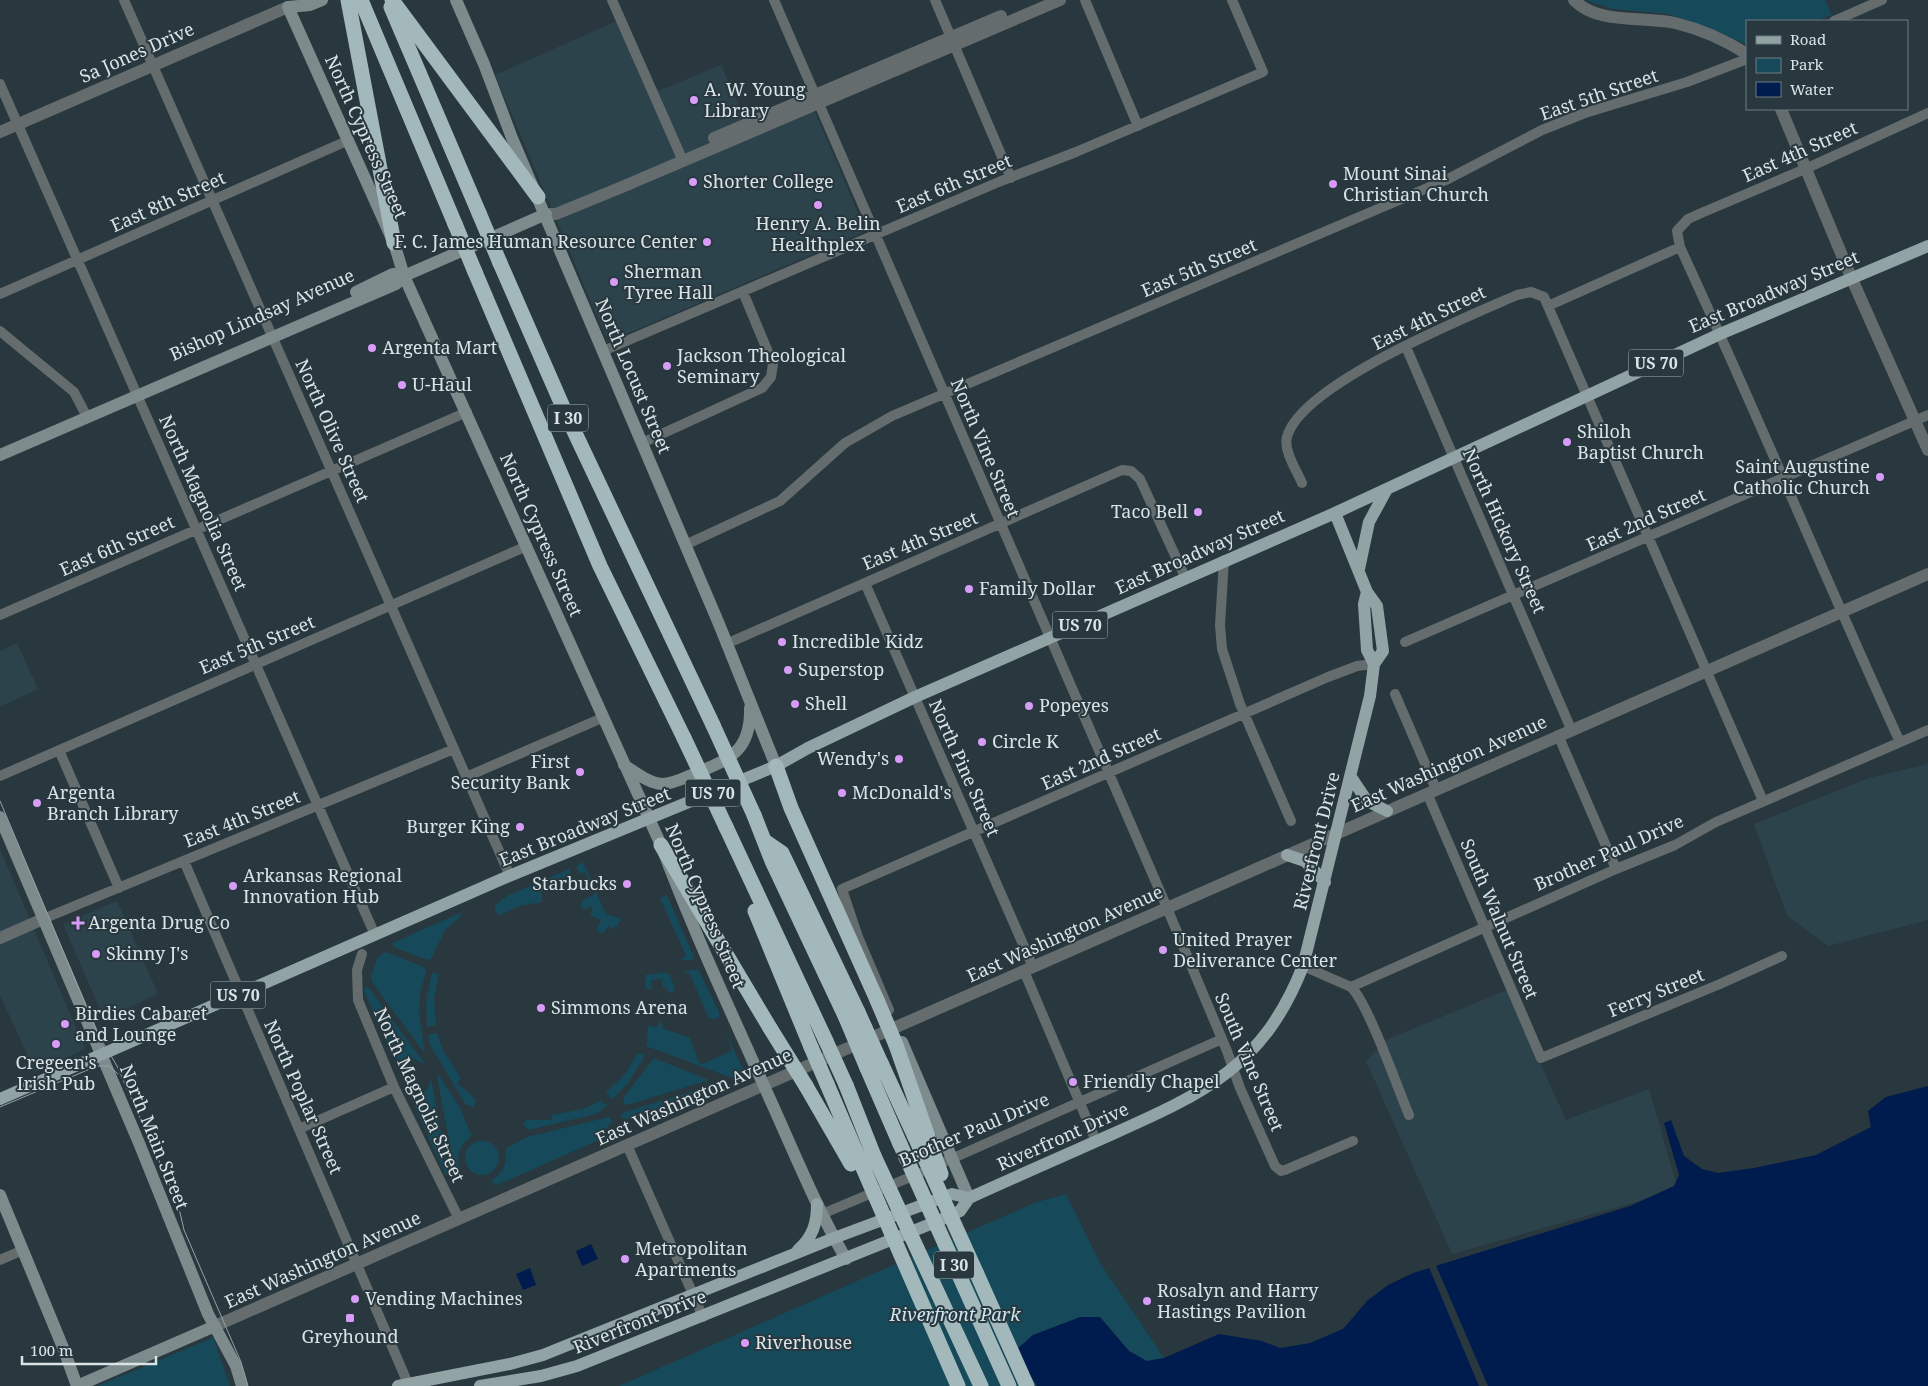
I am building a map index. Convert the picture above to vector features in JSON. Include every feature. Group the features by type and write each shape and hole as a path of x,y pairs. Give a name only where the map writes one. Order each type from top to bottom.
{"highway":[{"name":"I 30","path":"388,0 566,414 713,725 766,842 772,861 852,1015 867,1068 1008,1386"},
{"path":"392,0 538,197"},
{"name":"I 30","path":"355,3 455,224 600,566 726,826 846,1086 862,1160 981,1386"},
{"path":"355,3 394,243"},
{"path":"776,766 791,808 896,1045 921,1135 976,1272 1027,1386"},
{"path":"726,826 736,864 811,1047 862,1160 880,1226 890,1232 958,1386"},
{"path":"661,845 806,1086 862,1160"},
{"path":"852,1015 882,1063 921,1135"}],"main road":[{"name":"Sa Jones Drive","path":"289,2 310,5 322,0"},
{"name":"North Locust Street","path":"456,0 776,766"},
{"name":"North Cypress Street","path":"289,2 394,243 404,276 661,845 681,898 819,1209 846,1259"},
{"name":"Bishop Lindsay Avenue","path":"0,455 137,394 145,385 271,334 393,274 404,276 546,214"},
{"name":"East Broadway Street","path":"101,1056 510,876 776,766 808,748 915,697 1335,513 1587,394 1720,334 1928,246"},
{"path":"1359,569 1369,522 1387,488"},
{"name":"Riverfront Drive","path":"480,1386 564,1371 703,1317 960,1211 969,1198 1197,1094 1234,1068 1253,1050 1277,1020 1294,990 1304,966 1370,696 1374,664 1367,650 1364,604 1367,592 1335,513"},
{"path":"624,765 646,779 663,784 680,780 715,766 735,755 745,741 751,727 750,704"},
{"path":"1351,777 1367,801 1386,811"},
{"name":"North Main Street","path":"0,818 208,1314 236,1366 242,1386"},
{"path":"1287,855 1305,861 1325,882"},
{"path":"896,1027 969,1198"},
{"name":"US 70","path":"0,1099 101,1056"},
{"path":"0,1194 77,1386 215,1326"},
{"name":"Riverfront Drive","path":"693,1294 952,1194 969,1198"},
{"path":"794,1254 810,1238 815,1227 819,1209"},
{"path":"405,1385 535,1358 693,1294"}],"street":[{"name":"North Olive Street","path":"124,0 510,876"},
{"path":"612,0 681,157"},
{"name":"North Vine Street","path":"774,0 1166,908"},
{"path":"935,0 1011,178"},
{"name":"Bishop Lindsay Avenue","path":"953,41 1038,0"},
{"name":"Bishop Lindsay Avenue","path":"546,214 553,207 681,157 953,41 1060,0"},
{"path":"1084,0 1138,126"},
{"name":"East 6th Street","path":"603,351 1263,72 1232,0"},
{"path":"1574,0 1583,8 1600,14 1675,23 1725,41 1746,53"},
{"path":"1836,20 1882,0"},
{"name":"Sa Jones Drive","path":"0,132 153,66 289,2"},
{"name":"East 5th Street","path":"685,545 780,501 845,444 864,431 945,394 1446,180 1542,130 1585,113 1687,82 1746,59"},
{"name":"North Magnolia Street","path":"0,84 375,935"},
{"path":"1781,110 1851,277 1928,450"},
{"name":"East 4th Street","path":"1680,247 1677,231 1688,220 1928,113"},
{"name":"East 8th Street","path":"0,294 349,140"},
{"path":"1763,801 1548,306 1680,247 1783,477 1840,611 1900,742"},
{"path":"642,443 762,388 768,383 773,367 743,292"},
{"name":"East 4th Street","path":"1302,483 1287,449 1286,438 1290,429 1315,401 1354,374 1406,347 1524,292 1537,293 1544,298 1548,306"},
{"path":"0,331 74,392 87,416"},
{"name":"North Hickory Street","path":"1406,347 1571,729"},
{"name":"East 6th Street","path":"0,615 467,412"},
{"name":"East 2nd Street","path":"1405,642 1928,414"},
{"name":"East 4th Street","path":"726,644 1000,525 1099,479 1127,470 1140,479 1186,577"},
{"name":"East 5th Street","path":"0,776 255,663 527,546"},
{"path":"1224,560 1220,625 1222,649 1245,714 1291,821"},
{"name":"East Washington Avenue","path":"215,1326 1571,729 1928,574"},
{"name":"North Pine Street","path":"865,583 974,833 1096,1141"},
{"name":"East 2nd Street","path":"896,1027 858,937 842,889 1328,677 1357,666 1374,664"},
{"name":"South Walnut Street","path":"1395,694 1484,927 1541,1058"},
{"path":"466,777 602,718"},
{"name":"Brother Paul Drive","path":"1350,987 1616,869 1675,845 1716,822 1928,730"},
{"path":"1558,735 1616,869"},
{"name":"East 4th Street","path":"43,919 454,749"},
{"path":"59,750 119,888"},
{"name":"North Poplar Street","path":"184,861 298,1129 358,1263 405,1385"},
{"name":"South Vine Street","path":"1166,908 1234,1068 1240,1088 1275,1166 1281,1171 1353,1141"},
{"path":"0,938 43,919"},
{"name":"North Magnolia Street","path":"362,954 357,977 358,1000 394,1087 459,1219"},
{"name":"Ferry Street","path":"1541,1058 1720,984 1782,956"},
{"path":"1304,966 1350,987 1358,997 1368,1016 1409,1115"},
{"name":"Brother Paul Drive","path":"819,1209 952,1160 1222,1039"},
{"path":"298,1129 394,1087"},
{"path":"626,1145 703,1317"},
{"path":"0,1260 23,1250"}],"shaded area":[{"name":"Shorter College","path":"617,21 648,95 721,65 751,135 811,109 816,114 865,230 864,232 622,336 611,338 605,335 495,75"},
{"path":"17,643 38,689 0,707 0,651"},
{"path":"1928,764 1928,920 1828,946 1787,915 1754,824 1869,778"},
{"path":"0,849 85,1049 35,1072 0,995"},
{"path":"117,901 158,994 104,1019 63,924"},
{"path":"1507,990 1566,1120 1649,1089 1678,1190 1452,1254 1366,1061 1388,1039"}],"green space":[{"path":"1585,0 1825,0 1832,15 1818,20 1746,20 1746,45 1669,14 1613,9"},
{"path":"583,862 606,914 622,919 613,930 609,926 602,934 596,929 601,920 590,915 593,907 589,906 588,910 580,907 583,900 595,894 585,872 580,874 576,866"},
{"path":"569,869 572,877 542,890 542,902 519,906 499,916 495,910 495,905 507,896"},
{"path":"667,895 693,955 693,960 680,960 686,956 660,898"},
{"path":"460,913 462,915 445,930 431,959 427,960 394,947 392,943"},
{"path":"386,952 424,967 426,971 420,993 419,1013 425,1054 372,982 371,976 377,958"},
{"path":"698,969 719,1012 719,1018 713,1019 708,1017 690,974 683,972"},
{"path":"665,972 670,975 675,988 673,992 668,993 667,988 663,988 662,979 651,980 652,989 646,989 645,975"},
{"path":"432,973 439,974 434,999 436,1025 427,1027 426,1000"},
{"path":"366,986 425,1064 411,1058 398,1060 393,1057 364,991"},
{"path":"659,1022 663,1024 662,1028 690,1038 699,1063 702,1064 732,1051 725,1031 743,1069 742,1076 735,1079 646,1046 649,1025 656,1028"},
{"path":"437,1033 444,1052 461,1078 457,1083 476,1099 473,1107 466,1105 430,1045 428,1035"},
{"path":"638,1053 643,1054 644,1058 628,1083 612,1100 606,1092 625,1074"},
{"path":"653,1059 709,1080 627,1105 624,1104 623,1098"},
{"path":"439,1075 459,1106 472,1136 461,1147 458,1160 460,1170 455,1172 437,1077"},
{"path":"431,1078 449,1175 445,1174 415,1107 417,1100 428,1088"},
{"path":"709,1086 713,1087 713,1090 643,1121 621,1118 622,1113"},
{"path":"602,1100 604,1104 610,1103 596,1114 529,1130 523,1125 526,1120 552,1120 552,1115 583,1109"},
{"path":"609,1117 613,1122 608,1126 601,1139 495,1186 492,1180 500,1174 504,1167 506,1159 505,1149 527,1137"},
{"path":"482,1141 494,1146 499,1158 494,1170 482,1175 470,1170 465,1158 470,1146"},
{"name":"Riverfront Park","path":"1066,1194 1100,1263 1164,1358 1146,1361 1129,1351 1100,1317 1015,1351 1037,1386 619,1386 1034,1203"},
{"path":"213,1337 230,1386 98,1386 207,1340"}],"water":[{"path":"1928,1086 1928,1386 1037,1386 1015,1351 1033,1335 1080,1317 1100,1317 1129,1351 1147,1361 1164,1358 1219,1334 1262,1341 1280,1348 1310,1343 1343,1329 1368,1300 1388,1285 1413,1273 1630,1206 1674,1186 1679,1175 1664,1123 1671,1120 1684,1156 1702,1169 1718,1173 1754,1168 1816,1155 1871,1127 1868,1111 1886,1097"},
{"path":"591,1244 598,1259 582,1266 576,1251"},
{"path":"530,1268 536,1285 523,1290 516,1274"}],"pier":[{"path":"1435,1263 1488,1386 1479,1386 1428,1265"}],"tram line":[{"path":"0,801 98,1034 117,1066 178,1204 184,1230 241,1362 248,1386"},
{"path":"0,1107 97,1066 109,1066 118,1074"}],"place":[{"name":"A. W. Young Library","path":"694,100"},
{"name":"Shorter College","path":"693,182"},
{"name":"Mount Sinai Christian Church","path":"1333,184"},
{"name":"Henry A. Belin Healthplex","path":"818,205"},
{"name":"F. C. James Human Resource Center","path":"707,242"},
{"name":"Sherman Tyree Hall","path":"614,282"},
{"name":"Argenta Mart","path":"372,348"},
{"name":"Jackson Theological Seminary","path":"667,366"},
{"name":"U-Haul","path":"402,385"},
{"name":"Shiloh Baptist Church","path":"1567,442"},
{"name":"Saint Augustine Catholic Church","path":"1880,477"},
{"name":"Taco Bell","path":"1198,512"},
{"name":"Family Dollar","path":"969,589"},
{"name":"Incredible Kidz","path":"782,642"},
{"name":"Superstop","path":"788,670"},
{"name":"Shell","path":"795,704"},
{"name":"Popeyes","path":"1029,706"},
{"name":"Circle K","path":"982,742"},
{"name":"Wendy's","path":"899,759"},
{"name":"First Security Bank","path":"580,772"},
{"name":"McDonald's","path":"842,793"},
{"name":"Argenta Branch Library","path":"37,803"},
{"name":"Burger King","path":"520,827"},
{"name":"Starbucks","path":"627,884"},
{"name":"Arkansas Regional Innovation Hub","path":"233,886"},
{"name":"Argenta Drug Co","path":"78,923"},
{"name":"United Prayer Deliverance Center","path":"1163,950"},
{"name":"Skinny J's","path":"96,954"},
{"name":"Simmons Arena","path":"541,1008"},
{"name":"Birdies Cabaret and Lounge","path":"65,1024"},
{"name":"Cregeen's Irish Pub","path":"56,1044"},
{"name":"Friendly Chapel","path":"1073,1082"},
{"name":"Metropolitan Apartments","path":"625,1259"},
{"name":"Vending Machines","path":"355,1299"},
{"name":"Rosalyn and Harry Hastings Pavilion","path":"1147,1301"},
{"name":"Greyhound","path":"350,1318"},
{"name":"Riverhouse","path":"745,1343"}]}
